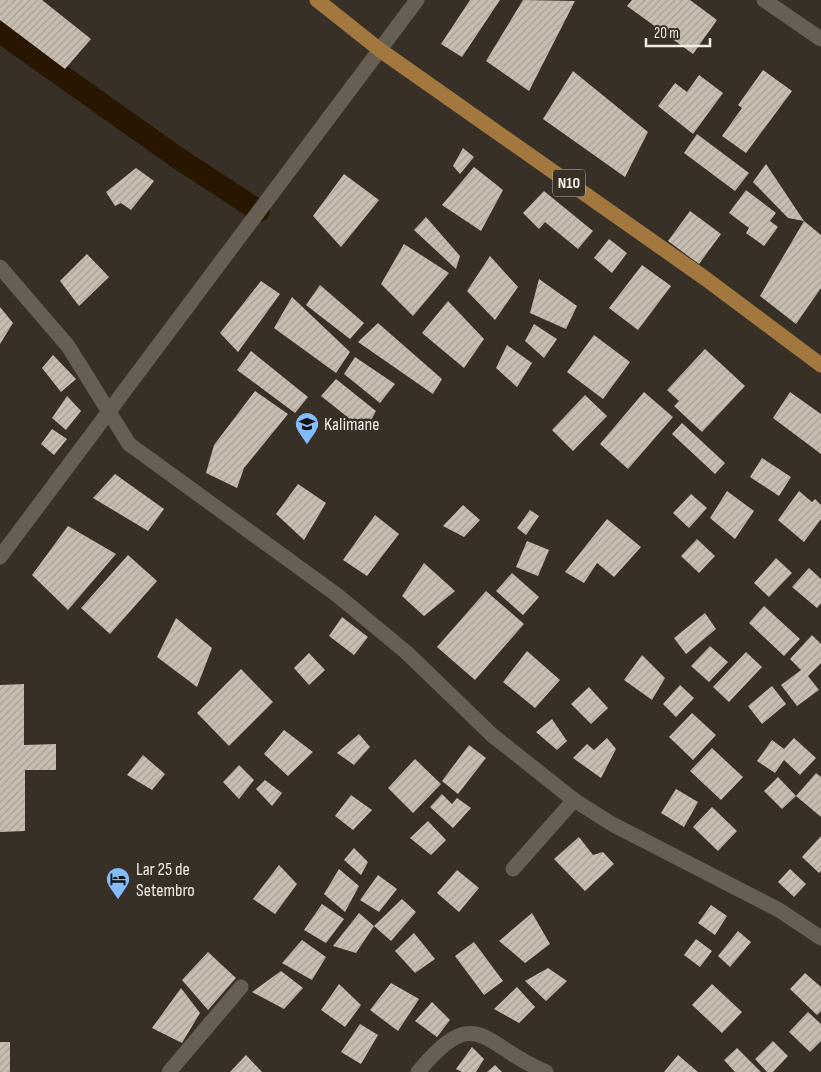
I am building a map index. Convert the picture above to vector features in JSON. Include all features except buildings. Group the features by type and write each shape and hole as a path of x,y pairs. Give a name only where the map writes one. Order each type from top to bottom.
{"main road":[{"name":"N10","path":"317,0 380,50 706,279 821,365"}],"street":[{"path":"0,557 417,0"},
{"path":"764,0 821,38"},
{"path":"0,267 68,346 129,444 337,595 406,652 492,735 574,800 612,824 779,910 821,938"},
{"path":"513,869 574,800"},
{"path":"169,1072 241,987"},
{"path":"418,1072 436,1050 465,1033 480,1033 526,1064 546,1072"}],"waterway":[{"path":"0,32 178,158 259,211"}],"place":[{"name":"Kalimane","path":"307,445"},
{"name":"Lar 25 de Setembro","path":"118,900"}]}
